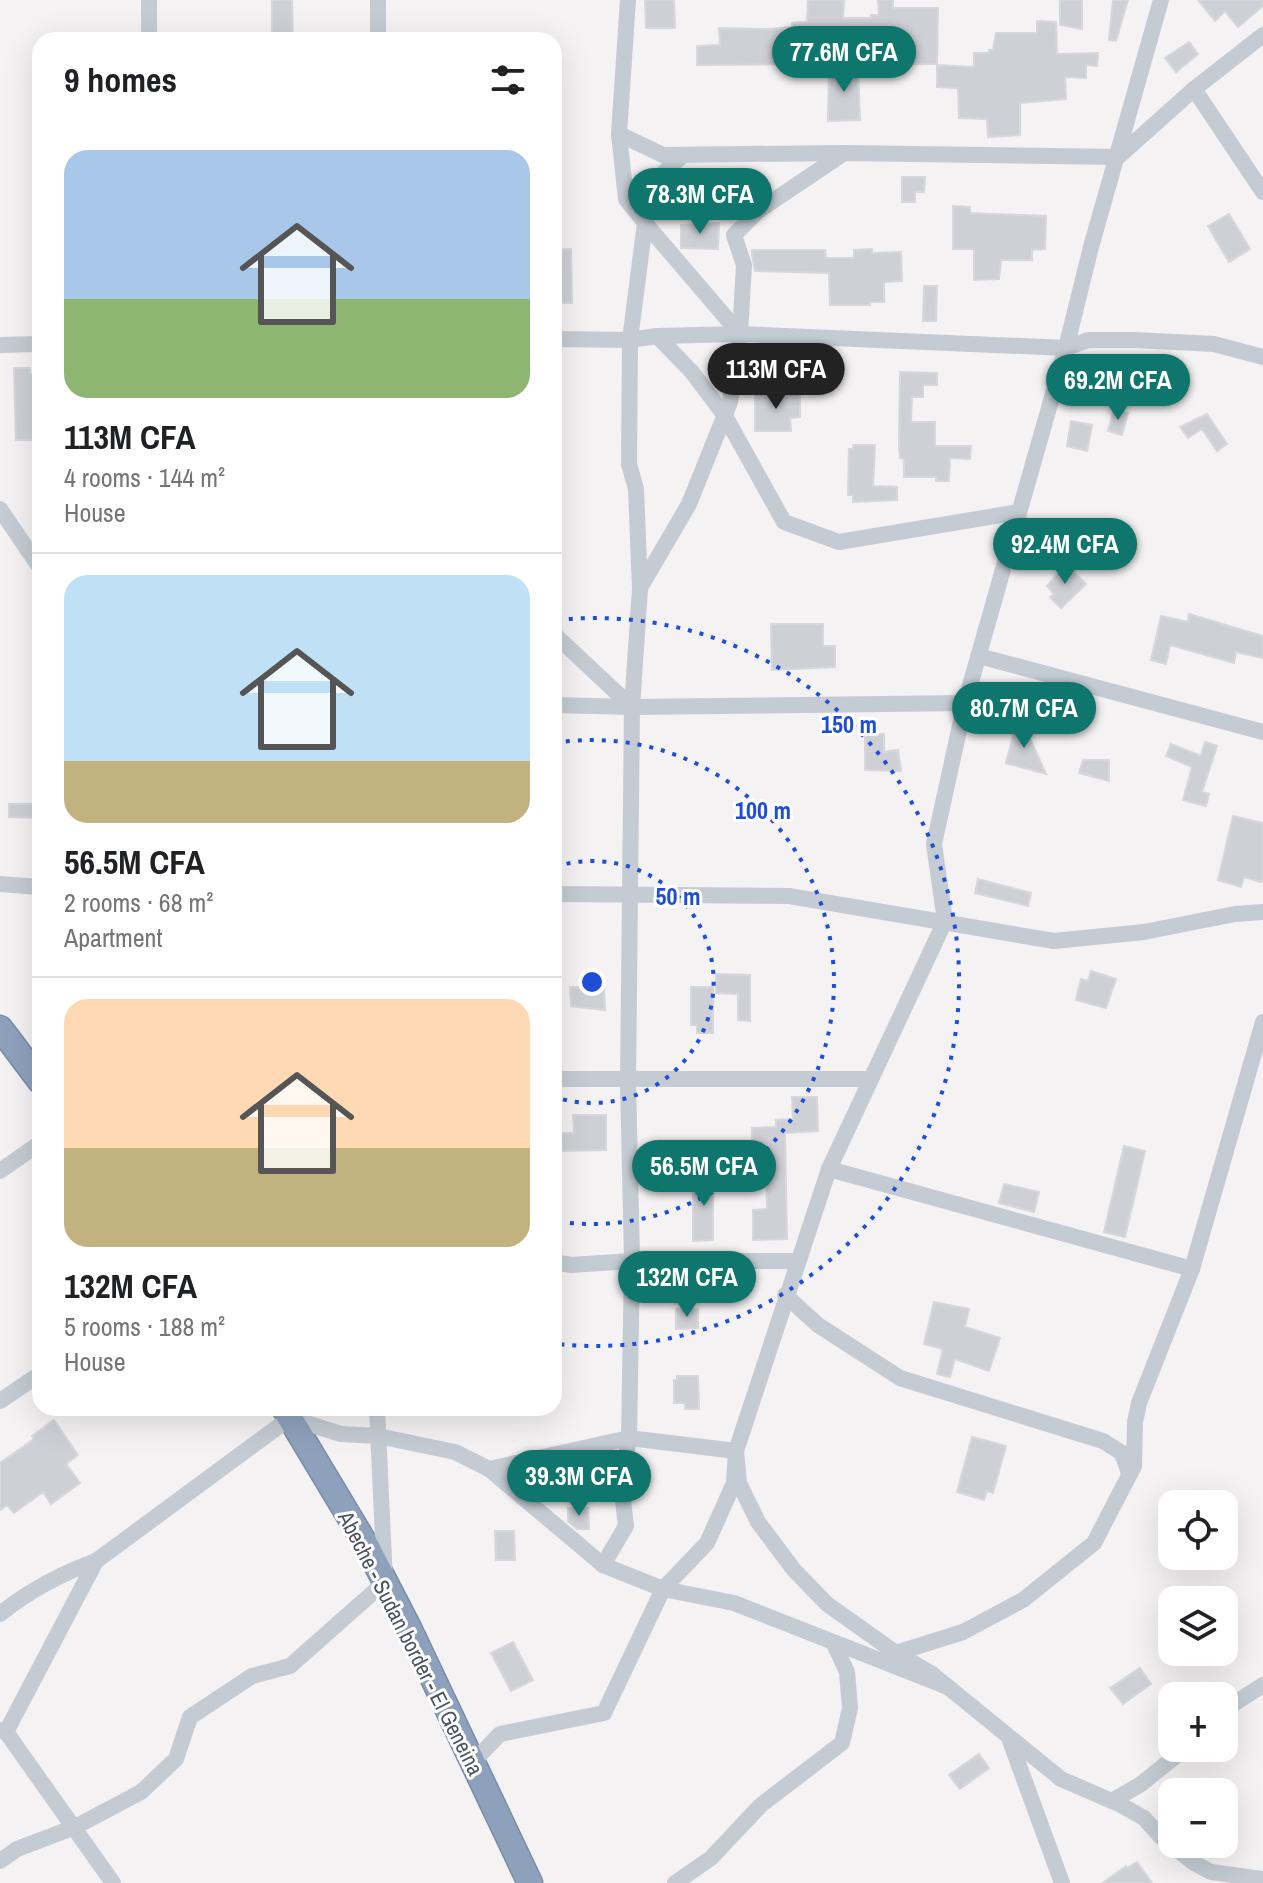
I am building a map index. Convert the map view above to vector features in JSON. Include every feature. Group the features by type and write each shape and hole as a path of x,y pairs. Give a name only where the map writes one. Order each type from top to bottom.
{"highway":[{"path":"0,1028 32,1070"},
{"name":"Abeche - Sudan border - El Geneina","path":"289,1416 385,1582 530,1883"}],"street":[{"path":"149,0 149,32"},
{"path":"378,0 378,32"},
{"path":"628,0 619,134 626,199 740,334"},
{"path":"473,1762 500,1734 604,1713 663,1589 707,1543 734,1483 736,1451 796,1261 829,1169 945,921 934,844 965,703 1161,0"},
{"path":"619,134 663,155 682,156 844,153 1118,157 1194,89 1263,35"},
{"path":"1194,89 1263,192"},
{"path":"640,589 689,504 730,402 740,334 744,265 734,235 758,211 844,153"},
{"path":"603,1565 626,1526 621,1484 629,1438 632,1261 628,1081 632,707 640,589 636,489 629,464 630,340 645,223 660,176 682,156"},
{"path":"562,339 630,340 657,336 740,334 1066,348 1088,340 1135,340 1214,344 1263,357"},
{"path":"657,336 692,372 725,416 784,522 839,542 1019,512"},
{"path":"0,345 32,344"},
{"path":"0,509 32,546"},
{"path":"562,641 632,707"},
{"path":"979,656 1263,732"},
{"path":"562,705 965,703"},
{"path":"0,884 32,886"},
{"path":"562,894 789,896 1054,941 1144,932 1235,914 1263,912"},
{"path":"896,1653 963,1632 1023,1600 1094,1543 1134,1466 1135,1422 1139,1403 1192,1269 1263,1022"},
{"path":"562,1079 870,1079"},
{"path":"0,1171 32,1149"},
{"path":"829,1169 1192,1269"},
{"path":"562,1263 796,1261"},
{"path":"785,1295 818,1325 900,1378 1103,1441 1122,1453 1130,1473"},
{"path":"0,1401 32,1379"},
{"path":"0,1614 28,1591 96,1561 283,1416"},
{"path":"295,1416 341,1434 378,1436 455,1452 489,1469 603,1565 663,1589 734,1603 948,1687"},
{"path":"0,1861 17,1849 75,1827 141,1792 176,1759 190,1717 252,1676 290,1666 385,1582 377,1416"},
{"path":"489,1469 629,1438 736,1451"},
{"path":"736,1451 739,1483 758,1522 794,1570 827,1604 896,1653 932,1674 1061,1779 1144,1818 1172,1845 1211,1872 1263,1879"},
{"path":"96,1561 3,1731 113,1883"},
{"path":"675,1883 711,1858 761,1805 842,1743 850,1708 847,1672 834,1644"},
{"path":"1238,1701 1263,1685"},
{"path":"1008,1737 1062,1883"},
{"path":"1112,1801 1141,1784 1168,1762"}],"building":[{"path":"272,0 292,0 293,32 272,32"},
{"path":"645,0 674,0 675,28 646,28"},
{"path":"808,0 844,0 843,18 879,15 878,0 893,0 893,8 938,8 937,64 861,64 861,41 827,41 827,64 697,65 697,46 720,45 719,28 792,27 792,23 807,22"},
{"path":"1060,0 1082,0 1082,29 1060,25"},
{"path":"1113,0 1128,0 1116,41 1109,40"},
{"path":"1198,0 1263,0 1263,6 1238,27 1225,11 1215,21"},
{"path":"1037,21 1056,22 1057,54 1098,53 1097,66 1086,65 1086,78 1065,77 1066,99 1020,103 1020,135 988,137 987,119 959,118 958,88 937,87 937,65 974,67 974,53 993,50 996,33 1037,33"},
{"path":"1189,42 1198,54 1176,72 1165,58"},
{"path":"829,67 858,67 860,120 828,121"},
{"path":"902,177 925,177 924,192 915,192 915,202 902,202"},
{"path":"953,206 970,207 970,213 1046,216 1045,249 1032,250 1032,260 1001,260 999,279 974,280 974,249 953,249"},
{"path":"1229,214 1250,249 1229,262 1208,226"},
{"path":"719,223 718,249 681,248 681,225"},
{"path":"571,249 572,303 562,303 562,250"},
{"path":"872,249 872,253 901,252 902,281 884,282 884,302 870,302 870,305 830,305 829,273 755,271 752,255 752,250 825,250 826,258 854,258 854,250"},
{"path":"924,286 937,286 936,321 923,321"},
{"path":"14,368 30,368 32,440 16,440"},
{"path":"900,372 937,373 937,385 923,385 923,397 912,397 911,422 935,422 935,446 971,446 970,459 950,458 949,481 936,481 936,477 904,477 904,459 900,458 899,444"},
{"path":"1087,374 1126,374 1126,385 1087,386"},
{"path":"800,392 800,417 790,418 791,431 755,431 755,394"},
{"path":"1114,409 1128,413 1122,435 1108,431"},
{"path":"1207,414 1227,444 1217,451 1202,429 1188,438 1180,427"},
{"path":"1071,421 1092,425 1087,451 1067,446"},
{"path":"853,445 875,445 873,486 897,487 897,500 853,502 853,495 848,495 849,449 853,449"},
{"path":"1066,564 1086,584 1061,608 1050,597 1054,594 1047,586"},
{"path":"1189,614 1263,636 1263,658 1236,652 1234,663 1170,645 1166,664 1151,660 1161,616 1188,622"},
{"path":"771,624 823,624 823,646 835,646 835,667 772,670"},
{"path":"1019,714 1046,774 1006,763"},
{"path":"865,734 884,734 884,752 898,750 901,771 865,770"},
{"path":"1205,742 1217,746 1202,792 1209,794 1206,806 1183,800 1192,767 1166,756 1171,744 1201,756"},
{"path":"1083,760 1109,760 1109,781 1079,773"},
{"path":"9,804 32,804 32,818 9,817"},
{"path":"1233,816 1263,823 1261,882 1244,877 1241,887 1218,880"},
{"path":"978,879 1031,893 1028,906 975,893"},
{"path":"1091,971 1116,979 1106,1008 1076,1000 1081,979 1088,981"},
{"path":"716,974 750,975 750,1021 738,1020 738,994 716,993"},
{"path":"570,987 604,987 605,1010 571,1006"},
{"path":"691,987 713,987 713,1033 697,1033 697,1025 691,1025"},
{"path":"792,1097 817,1097 818,1131 785,1133 787,1239 753,1240 753,1210 767,1209 766,1174 752,1174 752,1128 776,1127 776,1120 793,1119"},
{"path":"573,1115 606,1115 606,1150 562,1151 562,1133 574,1133"},
{"path":"1124,1146 1145,1151 1125,1237 1104,1232"},
{"path":"699,1170 713,1170 713,1240 693,1241 693,1192 699,1187"},
{"path":"1004,1184 1039,1192 1034,1212 999,1203"},
{"path":"934,1302 969,1309 965,1327 1000,1338 989,1371 955,1359 950,1377 937,1374 943,1349 924,1344"},
{"path":"676,1309 698,1309 698,1328 676,1329"},
{"path":"677,1376 698,1376 699,1409 685,1409 685,1403 674,1403 674,1380"},
{"path":"54,1420 78,1455 66,1464 80,1483 51,1504 43,1492 14,1513 7,1505 0,1510 0,1463 34,1439 32,1436"},
{"path":"972,1437 1006,1446 993,1493 987,1491 984,1500 957,1492"},
{"path":"568,1508 588,1508 589,1529 577,1529 568,1521"},
{"path":"495,1531 514,1531 515,1560 496,1560"},
{"path":"513,1642 533,1680 511,1691 491,1653"},
{"path":"1140,1668 1151,1684 1123,1704 1110,1688"},
{"path":"979,1754 989,1768 960,1789 949,1775"},
{"path":"1137,1862 1152,1883 1103,1883 1126,1866"}]}
